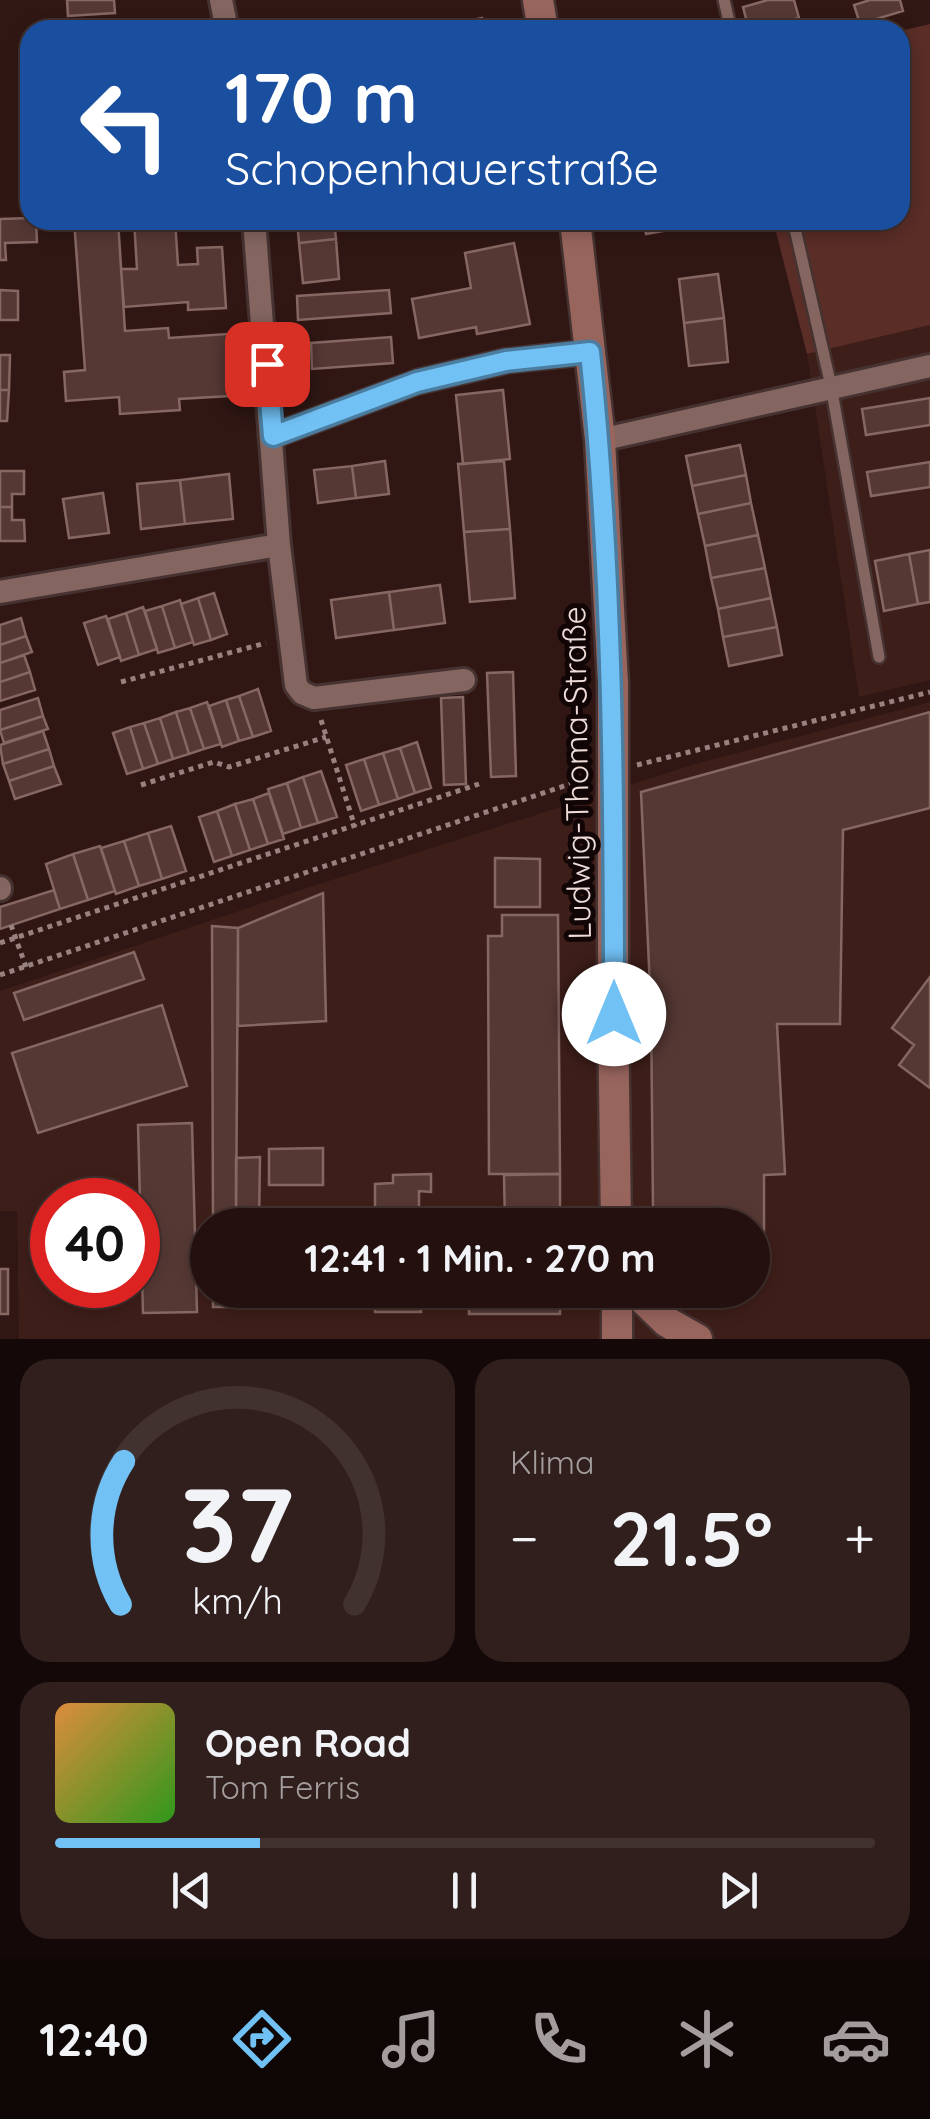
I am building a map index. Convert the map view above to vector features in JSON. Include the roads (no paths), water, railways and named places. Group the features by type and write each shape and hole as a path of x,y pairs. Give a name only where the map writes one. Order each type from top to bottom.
{"street":[{"path":"255,230 279,546 296,686 314,698 464,680"},
{"name":"Ludwig-Thoma-Straße","path":"576,230 600,440 613,683 616,1208"},
{"path":"273,436 417,382 506,361 590,352"},
{"path":"600,440 930,366"},
{"path":"0,592 279,546"},
{"path":"617,1308 617,1339"},
{"path":"653,1308 667,1322 697,1339"}],"lane":[{"path":"794,230 832,386 878,656"}]}
